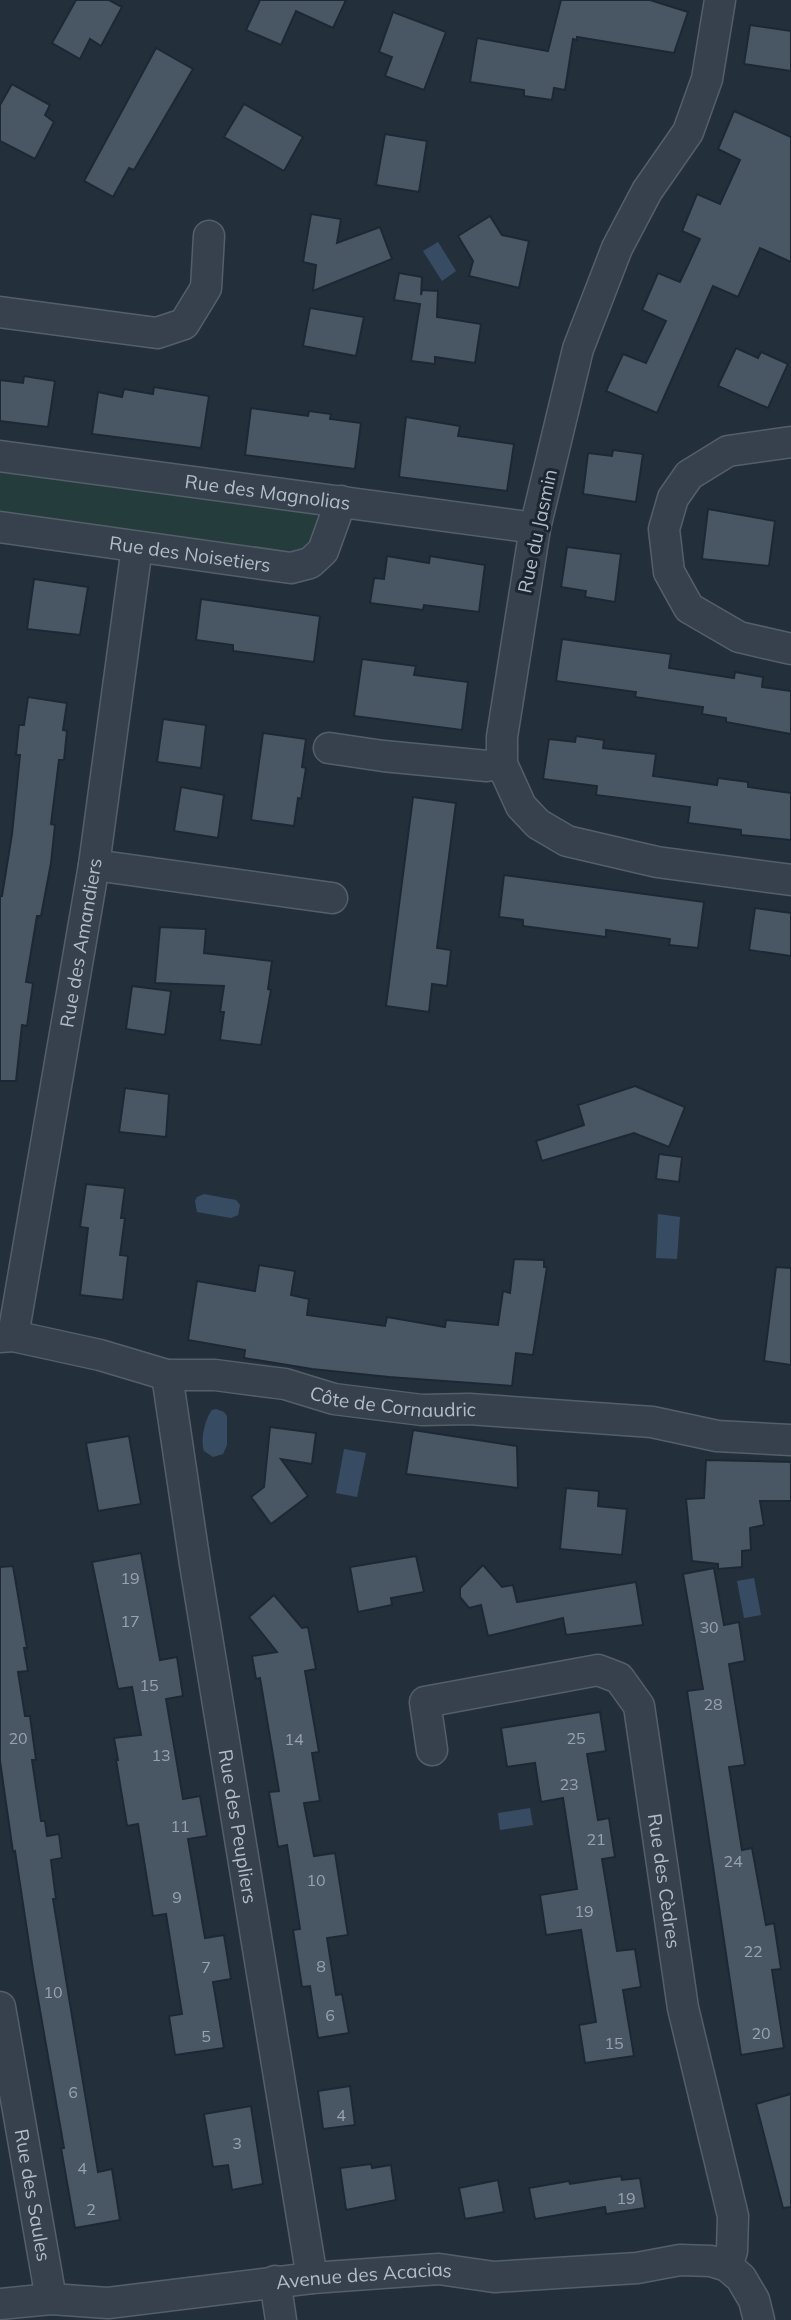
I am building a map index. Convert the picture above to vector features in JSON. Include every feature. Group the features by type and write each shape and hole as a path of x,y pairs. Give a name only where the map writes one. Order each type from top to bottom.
{"street":[{"name":"Rue du Jasmin","path":"720,0 707,79 688,132 647,191 617,248 579,349 535,528 502,737 502,764 521,806 538,824 567,841 657,862 791,880"},
{"path":"0,312 157,333 184,324 206,288 209,236"},
{"path":"791,442 728,451 689,475 673,498 664,528 669,572 689,608 739,637 791,649"},
{"name":"Rue des Magnolias","path":"0,456 535,528"},
{"name":"Rue des Noisetiers","path":"0,527 291,568 310,563 323,551 341,501"},
{"name":"Rue des Amandiers","path":"6,1337 94,865 137,548"},
{"path":"328,748 487,766 502,764"},
{"path":"94,865 332,898"},
{"name":"Côte de Cornaudric","path":"6,1337 100,1355 167,1376 215,1375 285,1384 334,1399 422,1410 469,1409 639,1421 717,1436 791,1440"},
{"name":"Rue des Peupliers","path":"167,1376 195,1564 312,2278"},
{"name":"Rue des Cèdres","path":"432,1750 425,1702 598,1670 619,1678 639,1706 683,2008 733,2216 732,2251 727,2266"},
{"name":"Rue des Saules","path":"0,2007 51,2300"},
{"name":"Avenue des Acacias","path":"0,2304 51,2300 108,2303 275,2281 439,2269 494,2277 637,2268 680,2260 711,2261 727,2266"},
{"path":"727,2266 741,2278 754,2300 759,2320"},
{"path":"275,2281 281,2320"}],"green space":[{"path":"0,464 301,502 318,517 314,544 301,554 0,512"}],"water":[{"path":"438,242 456,271 442,281 423,251"},
{"path":"204,1194 236,1200 240,1205 238,1215 231,1218 197,1212 195,1201"},
{"path":"658,1214 680,1217 677,1259 656,1258"},
{"path":"216,1409 227,1416 227,1445 223,1454 213,1457 204,1451 203,1436 209,1414"},
{"path":"344,1449 366,1453 357,1497 336,1493"},
{"path":"754,1578 761,1615 744,1618 737,1581"},
{"path":"530,1808 533,1825 500,1830 498,1813"}],"building":[{"path":"76,0 109,0 122,7 101,46 90,39 80,59 52,43"},
{"path":"260,0 346,0 333,28 296,11 281,45 246,30"},
{"path":"561,0 650,0 688,12 674,53 577,37 577,40 573,39 565,90 554,88 552,100 524,96 524,90 470,82 477,38 548,51"},
{"path":"393,12 446,32 424,90 385,76 392,57 379,52"},
{"path":"750,25 791,31 791,71 744,64"},
{"path":"156,48 193,69 134,170 129,168 113,197 84,181"},
{"path":"12,84 50,105 45,115 54,122 35,159 0,141 0,105"},
{"path":"244,104 303,137 284,171 224,137"},
{"path":"734,111 791,137 791,262 760,248 738,297 713,286 657,413 606,391 623,354 646,363 666,321 642,310 658,273 680,282 700,239 682,231 697,194 720,204 740,160 718,149"},
{"path":"385,134 427,141 419,192 376,185"},
{"path":"311,214 341,219 337,243 380,227 392,259 313,291 316,265 303,262"},
{"path":"490,216 502,235 529,241 519,288 469,276 473,261 458,236"},
{"path":"399,273 422,277 421,295 422,290 438,291 437,317 481,324 475,363 435,357 435,364 411,361 420,304 394,300"},
{"path":"310,308 364,317 356,356 303,346"},
{"path":"736,348 758,358 761,352 788,364 768,408 718,386"},
{"path":"24,376 55,381 48,427 0,421 0,380 23,383"},
{"path":"154,387 209,396 201,448 92,434 98,392 122,397 124,389 153,394"},
{"path":"251,408 308,416 309,411 331,414 330,419 361,423 355,469 245,455"},
{"path":"406,417 460,426 458,436 514,444 507,491 399,477"},
{"path":"613,450 643,454 636,502 583,494 588,453 612,456"},
{"path":"708,509 775,521 769,566 702,559"},
{"path":"567,547 621,554 615,602 585,597 586,591 561,587"},
{"path":"387,556 429,563 430,556 485,565 479,612 424,605 423,610 370,603 374,578 384,579"},
{"path":"34,579 88,587 80,635 27,629"},
{"path":"201,599 320,616 314,662 233,651 233,645 196,640"},
{"path":"562,639 671,654 669,668 734,678 735,672 763,677 762,687 791,691 791,734 726,722 726,718 702,714 703,707 635,697 636,692 556,681"},
{"path":"362,659 416,666 414,675 468,682 462,730 354,716"},
{"path":"28,697 67,703 63,730 67,731 64,760 59,760 51,824 55,825 51,863 41,916 37,916 26,982 33,983 27,1026 22,1025 16,1081 0,1081 0,896 12,834 20,755 16,755 19,725 24,725"},
{"path":"163,719 206,725 201,768 157,762"},
{"path":"263,733 306,739 302,767 306,768 294,826 251,820"},
{"path":"576,736 604,740 603,748 656,754 653,776 717,785 718,778 748,782 748,787 791,793 791,840 741,835 741,830 688,823 690,807 596,795 597,786 543,779 549,739 575,742"},
{"path":"181,787 224,795 218,838 174,831"},
{"path":"413,797 456,803 437,948 451,950 447,986 432,984 429,1012 386,1006"},
{"path":"504,875 704,902 698,948 669,945 670,939 606,930 606,937 523,926 523,920 499,917"},
{"path":"755,908 791,913 791,956 749,950"},
{"path":"160,927 206,929 204,953 272,961 268,989 271,990 261,1045 220,1040 224,986 155,983"},
{"path":"132,986 171,991 165,1035 126,1029"},
{"path":"635,1086 685,1107 669,1147 634,1133 542,1161 536,1141 584,1125 578,1105"},
{"path":"125,1088 169,1094 166,1137 119,1132"},
{"path":"659,1154 682,1157 679,1182 656,1179"},
{"path":"86,1184 125,1188 121,1218 125,1218 120,1255 128,1256 123,1300 80,1295 88,1228 80,1227"},
{"path":"514,1259 544,1260 544,1267 547,1267 533,1355 516,1353 512,1386 312,1369 244,1358 245,1350 188,1340 197,1281 255,1291 259,1265 295,1271 291,1295 309,1299 307,1315 385,1326 387,1317 445,1327 446,1320 498,1325 503,1291 510,1293"},
{"path":"776,1267 791,1268 791,1365 764,1361"},
{"path":"270,1427 316,1433 312,1464 281,1459 308,1496 271,1524 251,1497 264,1487"},
{"path":"413,1430 517,1446 518,1488 406,1474"},
{"path":"129,1436 141,1504 98,1511 86,1443"},
{"path":"706,1460 791,1462 791,1501 760,1501 764,1525 750,1528 751,1550 742,1551 742,1567 718,1569 718,1564 692,1561 686,1499 704,1498"},
{"path":"566,1488 599,1491 598,1506 627,1509 622,1555 560,1549"},
{"path":"141,1553 160,1660 177,1657 183,1696 166,1699 183,1799 200,1796 207,1836 188,1839 205,1938 224,1935 231,1979 213,1982 224,2048 175,2055 169,2016 182,2014 166,1914 153,1916 138,1824 127,1826 116,1760 114,1738 141,1735 132,1687 118,1689 92,1562"},
{"path":"416,1556 424,1592 391,1598 392,1605 358,1612 350,1567"},
{"path":"483,1565 502,1587 513,1585 517,1602 636,1582 643,1625 566,1635 563,1618 488,1636 481,1605 469,1608 460,1597 460,1588"},
{"path":"13,1566 27,1648 24,1648 28,1671 18,1672 25,1716 30,1716 36,1760 32,1760 41,1821 45,1821 47,1836 59,1834 62,1858 51,1860 56,1899 53,1899 70,2004 98,2172 112,2169 120,2220 75,2228 0,1761 0,1567"},
{"path":"714,1568 724,1625 739,1622 745,1661 729,1664 745,1765 729,1767 742,1850 752,1848 766,1925 774,1923 781,1969 772,1970 784,2048 741,2055 687,1691 703,1689 683,1574"},
{"path":"274,1595 302,1628 308,1627 316,1669 305,1671 319,1752 312,1753 320,1801 304,1803 314,1856 335,1853 348,1935 327,1938 336,1995 342,1994 349,2033 318,2038 310,1986 302,1987 293,1930 300,1929 287,1845 278,1847 269,1792 279,1791 260,1678 256,1679 252,1656 277,1652 249,1617"},
{"path":"600,1712 606,1751 587,1754 598,1820 609,1818 615,1857 602,1859 617,1951 635,1949 641,1987 623,1990 634,2056 585,2063 579,2025 596,2022 581,1930 546,1935 540,1895 577,1889 563,1798 541,1802 535,1763 507,1767 501,1728"},
{"path":"350,2086 355,2125 323,2129 318,2091"},
{"path":"791,2094 791,2207 783,2208 756,2104"},
{"path":"251,2106 263,2184 232,2190 228,2165 213,2167 204,2114"},
{"path":"371,2164 372,2168 391,2165 396,2200 346,2210 340,2168"},
{"path":"621,2176 622,2180 640,2178 645,2208 606,2214 605,2207 535,2219 529,2188"},
{"path":"498,2180 504,2212 465,2219 459,2188"}]}
